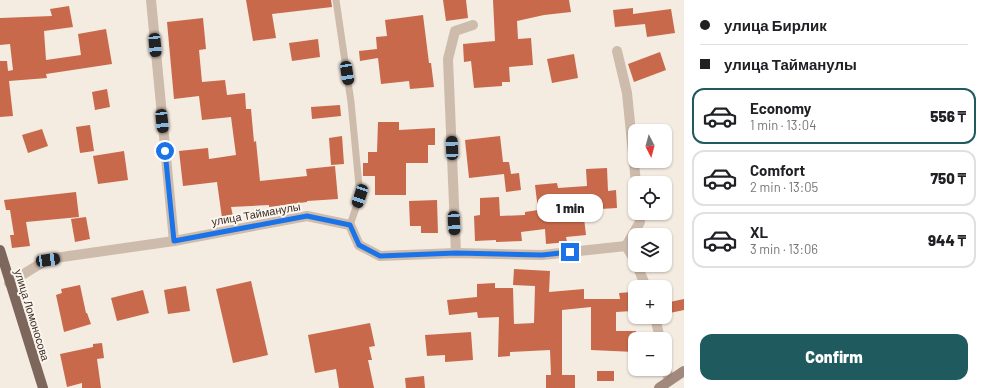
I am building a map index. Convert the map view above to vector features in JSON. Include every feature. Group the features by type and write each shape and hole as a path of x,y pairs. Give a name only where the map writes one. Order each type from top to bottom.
{"main road":[{"name":"улица Ломоносова","path":"0,250 9,283 43,388"},
{"path":"659,388 684,371"}],"street":[{"path":"151,0 174,241"},
{"path":"456,253 448,59 455,31 473,25"},
{"path":"617,51 627,93 635,176"},
{"name":"улица Тайманулы","path":"9,283 48,260 174,241 307,216 350,225"},
{"path":"626,246 640,220"},
{"path":"350,225 359,245 380,256 456,253 542,255 626,246"},
{"path":"668,376 669,380"}],"lane":[{"path":"336,0 351,102 360,196 350,225"}],"building":[{"path":"246,0 331,0 332,7 272,14 276,38 253,41"},
{"path":"443,0 466,0 468,18 446,21"},
{"path":"493,0 569,0 571,12 544,15 517,21 518,39 531,38 533,65 509,67 510,82 502,82 502,86 474,88 471,61 464,62 463,44 495,41"},
{"path":"69,6 73,27 44,31 46,60 81,55 78,34 106,29 112,64 46,74 47,78 9,81 13,116 0,117 0,61 7,61 8,71 13,70 10,44 0,45 0,18 52,16 50,9"},
{"path":"633,8 633,14 671,9 675,33 647,37 645,24 615,27 613,10"},
{"path":"423,15 429,63 431,63 434,87 410,89 409,81 381,84 378,58 360,61 359,51 377,49 376,37 387,36 385,20"},
{"path":"203,18 206,49 199,50 202,82 225,80 227,95 245,93 246,109 251,109 260,181 307,176 306,169 335,166 338,199 307,201 269,207 269,205 231,207 233,216 222,218 217,182 183,186 179,151 208,148 209,159 236,155 231,117 202,120 199,96 174,99 167,22"},
{"path":"318,39 320,57 292,61 289,43"},
{"path":"660,52 666,70 634,82 628,64"},
{"path":"574,54 578,78 552,83 547,59"},
{"path":"107,89 110,107 95,110 92,92"},
{"path":"340,105 341,116 312,119 311,107"},
{"path":"378,122 399,122 399,130 435,128 435,145 428,145 428,163 406,163 406,195 375,195 375,176 363,176 363,163 368,163 368,152 377,152"},
{"path":"90,125 94,151 80,153 76,127"},
{"path":"42,129 48,146 28,153 22,135"},
{"path":"342,136 344,164 331,165 329,138"},
{"path":"500,136 503,162 509,162 511,174 519,173 521,190 506,192 504,174 469,178 465,140"},
{"path":"124,151 128,180 98,184 93,156"},
{"path":"607,168 608,191 616,190 617,208 583,210 586,235 566,237 567,242 546,244 545,229 521,232 522,241 475,241 474,216 480,215 480,198 499,197 500,216 525,215 525,212 538,210 535,185 557,183 558,188 587,186 586,169"},
{"path":"76,192 79,217 26,222 30,246 12,248 10,235 14,235 10,210 6,210 4,200"},
{"path":"437,200 438,233 421,233 421,226 410,226 409,201"},
{"path":"86,217 90,239 75,242 71,219"},
{"path":"514,269 550,271 549,292 584,289 584,299 620,299 619,293 628,292 628,311 616,312 616,331 636,331 628,332 628,352 591,350 591,307 562,310 562,375 575,375 575,388 546,388 546,375 551,375 550,350 510,352 510,356 498,357 499,317 478,318 477,312 449,315 447,300 477,297 477,284 495,283 495,288 513,288 514,324 534,323 535,286 513,285"},
{"path":"251,281 268,355 233,363 216,289"},
{"path":"80,285 86,313 91,324 64,332 56,295 62,293 61,289"},
{"path":"186,286 190,311 168,314 164,290"},
{"path":"143,290 149,313 117,321 111,298"},
{"path":"684,299 684,310 672,313 672,302"},
{"path":"370,323 375,346 369,347 372,360 368,360 374,388 339,388 336,369 315,373 308,335"},
{"path":"471,332 473,360 445,362 445,355 427,356 425,335"},
{"path":"102,343 104,358 97,359 101,388 82,388 82,383 67,387 60,354 93,347 93,344"},
{"path":"597,371 614,371 614,381 597,381"},
{"path":"424,376 425,388 406,388 405,378"}],"route":[{"path":"165,151 174,241 307,216 350,225 359,245 380,256 456,253 542,255 570,252"}]}
